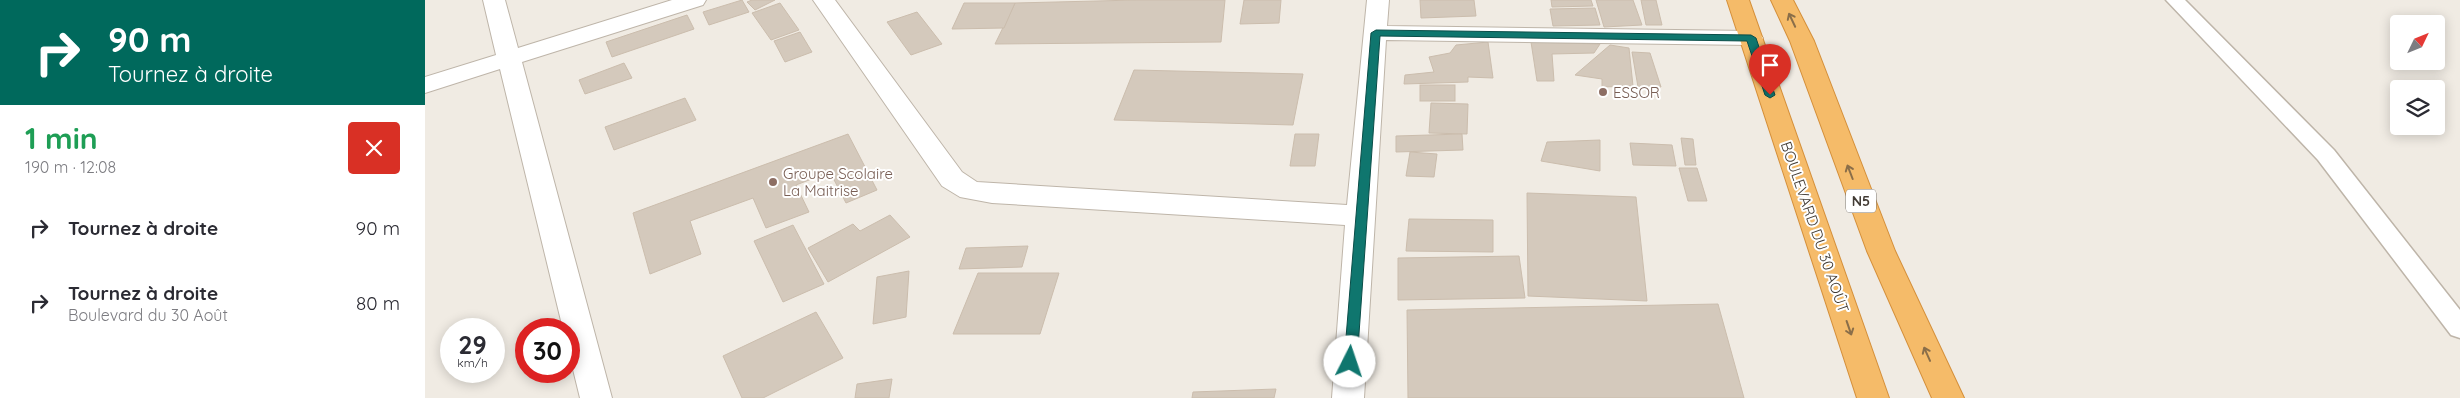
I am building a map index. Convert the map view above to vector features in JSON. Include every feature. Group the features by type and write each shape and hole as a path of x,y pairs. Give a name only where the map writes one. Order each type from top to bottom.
{"highway":[{"name":"BOULEVARD DU 30 AOÛT","path":"1739,0 1873,398"},
{"name":"N5","path":"1782,0 1802,41 1881,251 1948,398"}],"street":[{"path":"494,0 596,398"},
{"path":"425,85 695,0"},
{"path":"824,0 952,178 970,190 992,194 1360,216"},
{"path":"1348,398 1360,216 1378,0"},
{"path":"1376,33 1751,38"}],"lane":[{"path":"2175,0 2326,154 2460,328"}],"building":[{"path":"742,0 749,12 709,25 703,12"},
{"path":"752,0 775,0 755,10 747,2"},
{"path":"1225,0 1221,42 995,44 1015,3"},
{"path":"1244,0 1281,0 1279,23 1240,24"},
{"path":"1420,0 1474,0 1476,16 1421,18"},
{"path":"1551,0 1591,0 1593,6 1552,7"},
{"path":"1596,0 1633,0 1642,25 1604,27"},
{"path":"1641,0 1656,0 1662,25 1646,25"},
{"path":"780,3 799,30 771,40 752,13"},
{"path":"964,3 1015,3 1004,28 952,29"},
{"path":"1595,8 1600,25 1553,26 1550,9"},
{"path":"917,12 942,44 911,55 887,22"},
{"path":"687,15 694,29 612,57 606,42"},
{"path":"800,32 812,52 785,62 774,41"},
{"path":"1488,42 1493,78 1468,77 1468,82 1404,84 1405,75 1434,72 1429,57 1450,53 1456,45"},
{"path":"1531,42 1600,44 1594,53 1552,54 1554,81 1537,81"},
{"path":"1610,45 1629,48 1633,86 1602,87 1602,79 1575,75"},
{"path":"1632,52 1650,53 1661,87 1638,87"},
{"path":"624,63 632,78 585,94 579,80"},
{"path":"1134,70 1303,74 1293,125 1114,120"},
{"path":"1420,85 1455,85 1455,101 1420,101"},
{"path":"685,98 696,120 614,150 605,127"},
{"path":"1431,103 1468,104 1467,134 1429,133"},
{"path":"848,134 877,190 846,203 830,172 796,185 809,212 766,228 753,198 690,221 701,254 650,274 633,213"},
{"path":"1295,134 1319,134 1315,166 1290,166"},
{"path":"1462,134 1463,150 1396,152 1396,136"},
{"path":"1681,138 1693,139 1696,165 1685,165"},
{"path":"1600,140 1600,171 1541,161 1547,142"},
{"path":"1630,143 1672,145 1676,166 1633,165"},
{"path":"1410,152 1437,154 1434,177 1406,176"},
{"path":"1679,168 1697,168 1707,201 1688,201"},
{"path":"1527,193 1636,197 1647,301 1528,296"},
{"path":"890,215 910,237 828,282 808,248 853,224 860,231"},
{"path":"1409,219 1493,220 1493,252 1406,251"},
{"path":"793,225 824,284 783,302 754,241"},
{"path":"1028,246 1022,267 959,269 966,248"},
{"path":"1519,256 1525,298 1398,300 1398,258"},
{"path":"909,271 906,317 873,324 877,277"},
{"path":"978,273 1059,273 1040,334 953,334"},
{"path":"1718,304 1744,398 1408,398 1407,310"},
{"path":"816,312 843,358 763,398 742,398 723,356"},
{"path":"892,379 889,398 855,398 857,384"},
{"path":"1276,389 1274,398 1192,398 1193,392"}],"place":[{"name":"ESSOR","path":"1603,92"},
{"name":"Groupe Scolaire La Maitrise","path":"773,182"}],"route":[{"path":"1350,362 1360,216 1376,33 1751,38 1770,95"}]}
